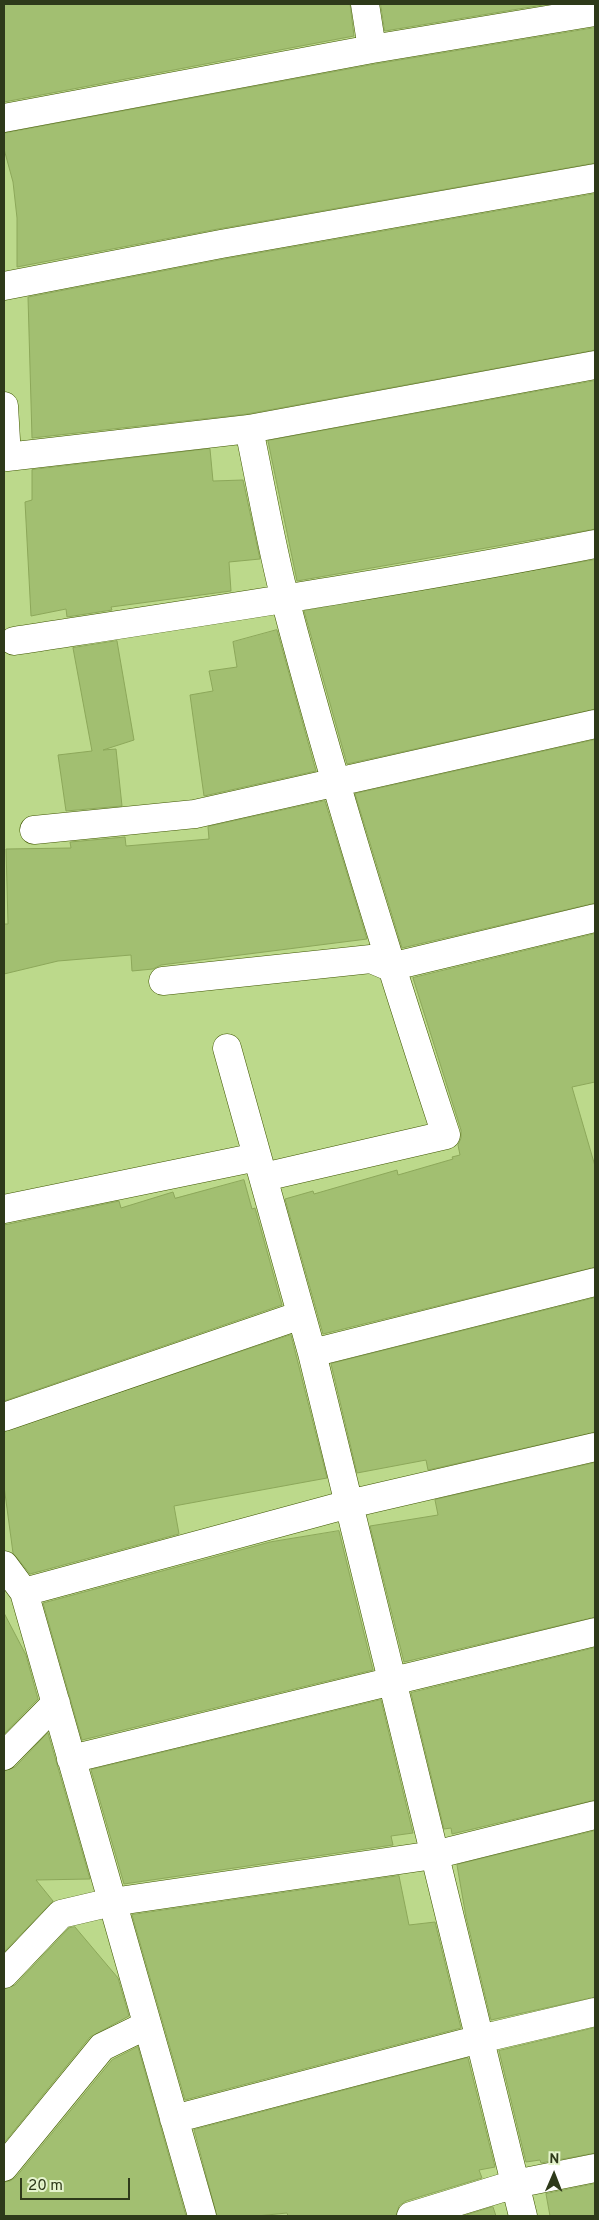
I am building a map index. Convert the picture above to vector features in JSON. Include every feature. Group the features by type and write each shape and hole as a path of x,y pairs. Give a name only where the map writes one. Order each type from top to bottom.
{"street":[{"path":"366,4 372,49"},
{"path":"4,118 372,49 595,12"},
{"path":"4,286 221,244 595,178"},
{"path":"4,406 7,457 249,429 595,364"},
{"path":"4,1209 446,1135 390,966 335,782 286,600 249,429"},
{"path":"14,641 286,600 470,569 595,544"},
{"path":"34,830 195,814 595,724"},
{"path":"163,981 371,959 390,966 595,918"},
{"path":"228,1048 312,1352 523,2216"},
{"path":"312,1352 595,1282"},
{"path":"4,1417 301,1315"},
{"path":"24,1592 349,1504 595,1447"},
{"path":"4,1565 24,1592 202,2216"},
{"path":"72,1759 595,1632"},
{"path":"4,1756 56,1703"},
{"path":"4,1974 61,1914 112,1902 434,1855 595,1815"},
{"path":"174,2119 480,2039 595,2012"},
{"path":"4,2167 102,2047 147,2025"},
{"path":"411,2216 515,2184 595,2168"}],"building":[{"path":"4,4 350,4 354,36 4,102"},
{"path":"381,4 549,4 385,31"},
{"path":"595,28 595,163 218,229 17,267 17,218 13,182 4,149 4,133 375,64"},
{"path":"595,194 595,350 247,414 32,438 28,297 224,259"},
{"path":"595,381 595,529 297,581 268,441"},
{"path":"210,449 213,481 243,480 260,559 229,562 231,591 111,607 112,610 67,617 66,609 31,616 25,502 32,500 32,470"},
{"path":"595,560 595,709 347,764 304,611"},
{"path":"277,630 316,771 204,796 190,695 213,691 209,671 237,667 233,642"},
{"path":"117,641 134,740 103,750 116,749 122,806 66,811 58,755 92,751 73,648"},
{"path":"595,740 595,903 402,948 355,794"},
{"path":"325,801 367,939 161,965 153,969 132,971 131,955 58,961 4,974 4,924 8,924 6,849 71,848 70,842 125,837 126,846 209,839 208,827"},
{"path":"595,934 595,1082 572,1087 595,1166 595,1267 323,1334 285,1199 313,1191 314,1194 397,1170 398,1175 453,1159 452,1157 460,1155 458,1145 461,1138 461,1130 413,978"},
{"path":"244,1180 252,1209 255,1208 282,1305 4,1401 4,1225 119,1201 121,1208 173,1192 175,1198"},
{"path":"595,1298 595,1432 428,1470 426,1460 357,1473 331,1364"},
{"path":"291,1335 327,1478 174,1506 179,1534 30,1574 13,1553 4,1486 4,1432"},
{"path":"595,1463 595,1617 404,1662 370,1526 438,1515 435,1500"},
{"path":"339,1531 373,1670 82,1740 43,1603 270,1542"},
{"path":"4,1613 26,1655 38,1699 4,1734"},
{"path":"595,1648 595,1800 452,1834 451,1828 444,1829 411,1693"},
{"path":"381,1700 413,1833 391,1836 393,1845 124,1884 91,1770"},
{"path":"48,1733 90,1879 36,1880 53,1901 4,1952 4,1771 15,1767"},
{"path":"595,1831 595,1997 491,2020 466,1917 457,1865"},
{"path":"399,1876 409,1925 435,1922 461,2028 185,2100 132,1915"},
{"path":"75,1927 118,1978 129,2016 90,2037 4,2143 4,1989 15,1985 69,1928"},
{"path":"595,2028 595,2153 541,2163 540,2160 526,2162 499,2051"},
{"path":"138,2047 186,2216 4,2216 4,2182 16,2177 112,2060"},
{"path":"468,2058 495,2167 479,2170 482,2178 406,2201 399,2206 396,2216 288,2216 287,2213 257,2216 217,2216 194,2130"},
{"path":"595,2184 595,2216 550,2216 546,2194"},
{"path":"493,2207 496,2216 463,2216"}]}
